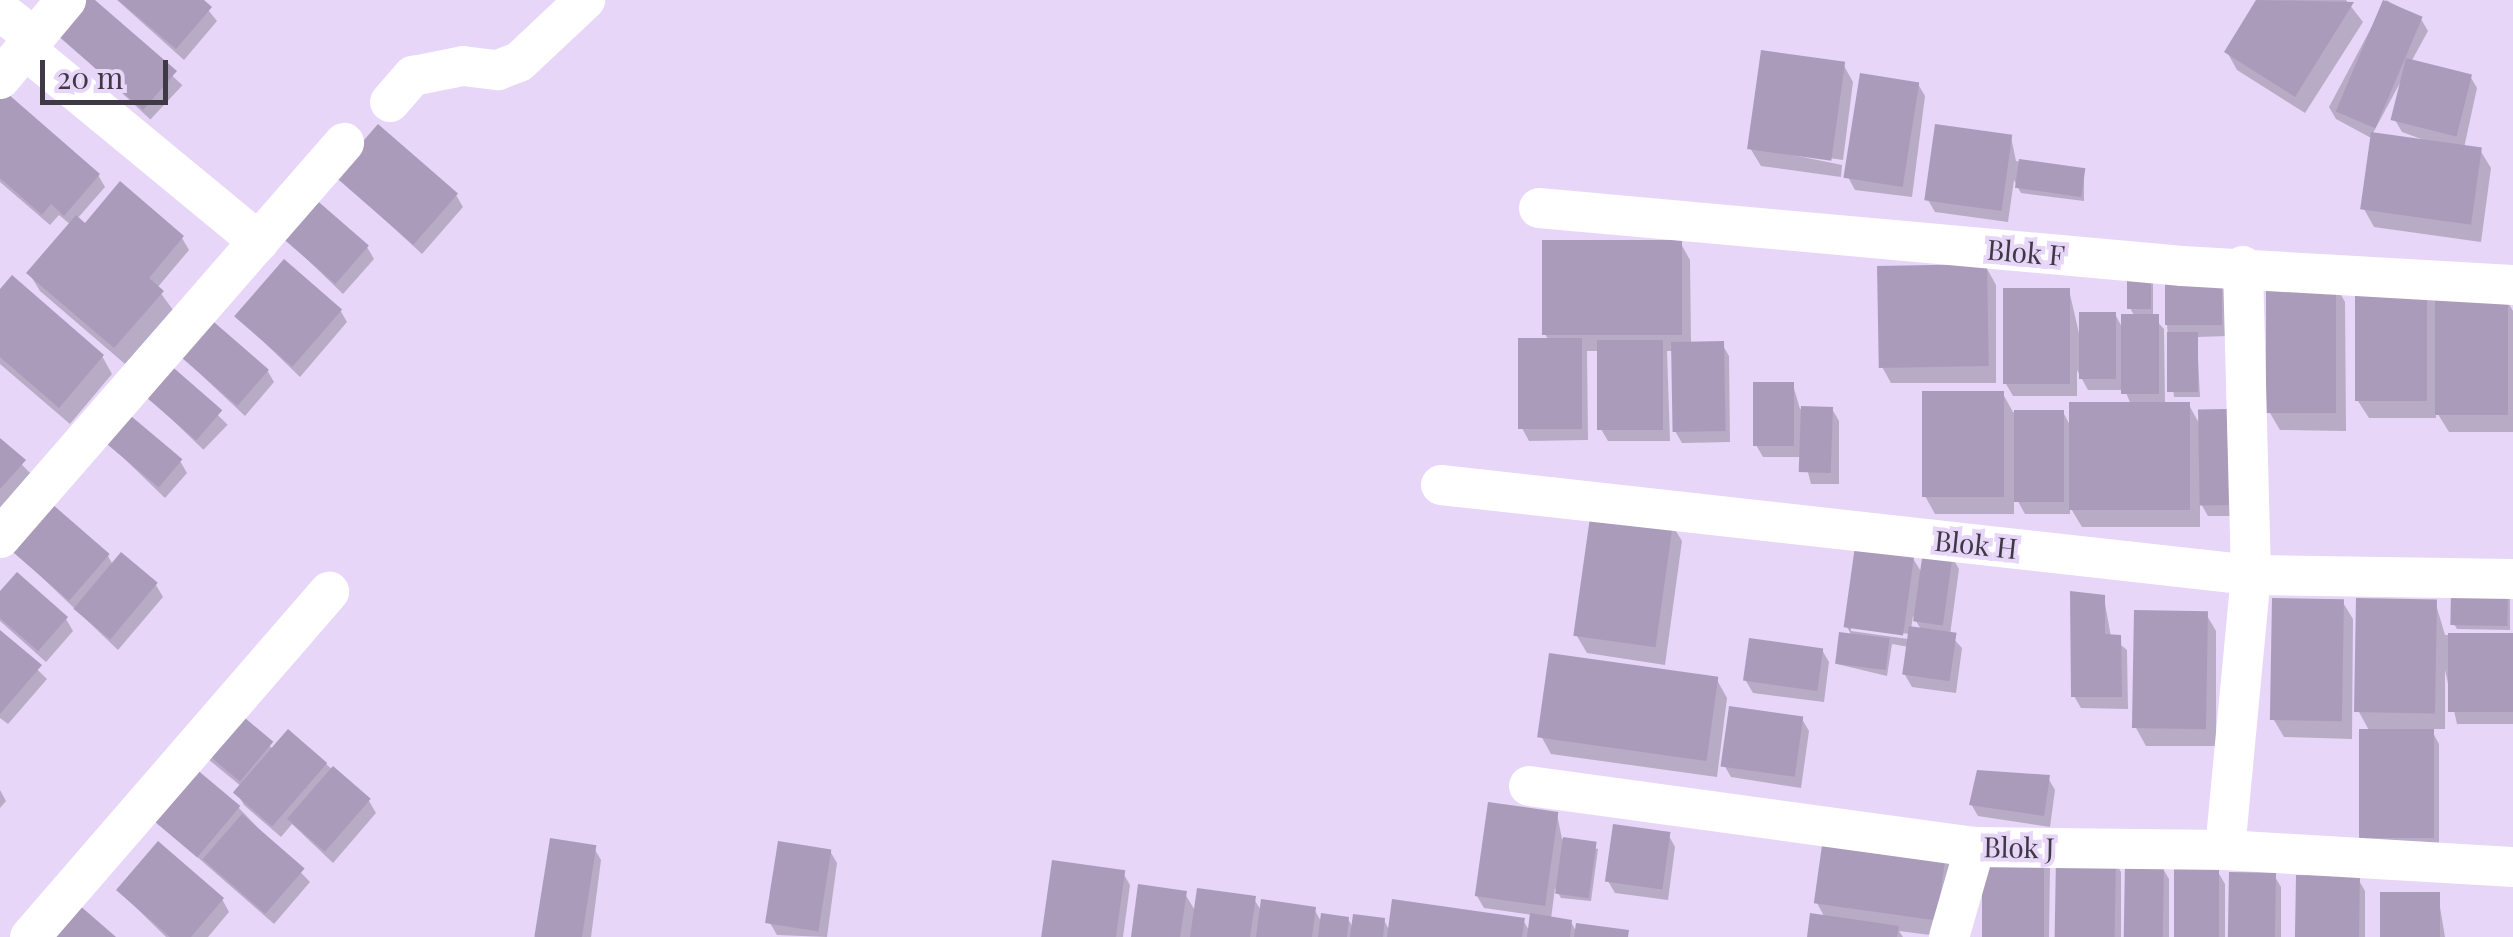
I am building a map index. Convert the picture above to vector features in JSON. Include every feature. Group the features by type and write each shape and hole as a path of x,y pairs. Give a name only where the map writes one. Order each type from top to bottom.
{"street":[{"path":"20,55 66,0"},
{"path":"390,102 413,76 463,66 498,70 519,62 585,0"},
{"path":"0,11 20,55 259,242"},
{"path":"0,538 344,143"},
{"name":"Blok F","path":"1539,208 2182,266 2243,266 2513,285"},
{"path":"2225,850 2251,575 2243,266"},
{"name":"Blok H","path":"1441,485 2251,575 2513,578"},
{"path":"30,937 330,592"},
{"name":"Blok J","path":"1529,786 1974,846 2225,850 2513,867"},
{"path":"1950,937 1974,846"}],"building":[{"path":"85,0 95,0 177,71 143,110 56,34"},
{"path":"118,0 204,0 212,7 176,49"},
{"path":"2256,0 2354,2 2295,97 2224,52"},
{"path":"2383,0 2423,17 2375,128 2336,111"},
{"path":"1761,50 1845,62 1831,161 1747,149"},
{"path":"2406,58 2472,74 2456,137 2391,120"},
{"path":"1860,73 1919,82 1903,187 1843,178"},
{"path":"0,87 100,174 64,216 51,204 42,215 0,178"},
{"path":"378,124 458,194 413,245 333,175"},
{"path":"1935,124 2012,135 2002,211 1924,200"},
{"path":"2371,132 2482,148 2471,225 2360,209"},
{"path":"2019,159 2085,168 2081,197 2015,188"},
{"path":"120,181 184,236 149,278 164,291 114,348 26,273 76,215 85,223"},
{"path":"313,197 369,246 335,284 280,235"},
{"path":"1542,240 1682,240 1682,335 1542,335"},
{"path":"284,259 342,310 292,367 234,316"},
{"path":"1987,264 1989,366 1879,368 1877,266"},
{"path":"2127,273 2151,273 2151,309 2127,309"},
{"path":"12,275 104,355 59,408 0,357 0,289"},
{"path":"2165,278 2222,278 2222,325 2165,325"},
{"path":"2266,281 2336,281 2336,413 2266,413"},
{"path":"2355,282 2427,282 2427,401 2355,401"},
{"path":"2003,288 2070,288 2070,384 2003,384"},
{"path":"2435,297 2508,297 2508,415 2435,415"},
{"path":"2079,312 2116,312 2116,379 2079,379"},
{"path":"2121,314 2159,314 2159,394 2121,394"},
{"path":"207,316 269,370 237,406 176,352"},
{"path":"2167,332 2198,332 2198,392 2167,392"},
{"path":"1518,338 1582,338 1582,429 1518,429"},
{"path":"1597,340 1663,340 1663,430 1597,430"},
{"path":"1724,341 1726,431 1673,432 1671,342"},
{"path":"168,363 222,410 196,440 142,393"},
{"path":"1753,382 1794,382 1794,446 1753,446"},
{"path":"1922,391 2004,391 2004,497 1922,497"},
{"path":"2069,402 2190,402 2190,510 2069,510"},
{"path":"1801,406 1833,407 1831,473 1799,472"},
{"path":"2227,409 2229,505 2200,505 2198,410"},
{"path":"2014,410 2064,410 2064,502 2014,502"},
{"path":"125,411 182,459 159,488 101,439"},
{"path":"0,438 26,460 0,489"},
{"path":"44,497 110,554 69,601 3,544"},
{"path":"1591,510 1673,522 1656,647 1573,636"},
{"path":"1855,546 1914,554 1903,636 1844,627"},
{"path":"1923,551 1953,555 1943,625 1913,621"},
{"path":"121,552 158,583 110,640 73,609"},
{"path":"17,572 68,617 38,651 0,618 0,591"},
{"path":"2451,589 2508,590 2507,626 2450,625"},
{"path":"2070,591 2105,595 2105,634 2121,635 2122,697 2071,697"},
{"path":"2272,598 2344,599 2342,721 2270,720"},
{"path":"2356,598 2437,599 2435,713 2354,712"},
{"path":"2134,610 2208,611 2206,729 2132,728"},
{"path":"1909,626 1957,633 1950,681 1902,675"},
{"path":"0,630 42,665 0,714"},
{"path":"1839,632 1890,638 1886,670 1835,664"},
{"path":"2448,633 2513,633 2513,712 2448,712"},
{"path":"1749,638 1823,648 1817,691 1743,681"},
{"path":"1549,653 1718,677 1707,761 1537,737"},
{"path":"1729,706 1803,716 1795,777 1721,766"},
{"path":"232,707 273,742 240,782 199,747"},
{"path":"288,729 327,763 272,827 233,792"},
{"path":"2359,729 2434,729 2434,838 2359,838"},
{"path":"189,763 240,806 197,857 146,814"},
{"path":"333,766 371,799 325,852 287,819"},
{"path":"1977,770 2050,775 2044,816 1969,805"},
{"path":"1488,802 1558,812 1545,906 1475,896"},
{"path":"242,814 305,868 265,914 203,859"},
{"path":"1613,824 1670,832 1662,890 1605,881"},
{"path":"1824,831 1947,848 1937,921 1814,903"},
{"path":"1563,837 1597,842 1589,898 1555,893"},
{"path":"550,838 596,845 582,937 534,937"},
{"path":"158,841 224,898 191,937 170,937 116,890"},
{"path":"778,841 831,849 818,931 765,923"},
{"path":"1982,853 2044,853 2044,937 1982,937"},
{"path":"2056,857 2116,858 2115,937 2055,937"},
{"path":"1052,860 1125,870 1116,937 1041,937"},
{"path":"2125,863 2164,864 2163,937 2124,937"},
{"path":"2174,869 2219,869 2219,937 2174,937"},
{"path":"2229,872 2276,873 2275,937 2228,937"},
{"path":"2296,875 2360,876 2359,937 2295,937"},
{"path":"1138,884 1187,891 1180,937 1131,937"},
{"path":"1197,888 1256,896 1250,937 1190,937"},
{"path":"2380,892 2440,892 2440,937 2380,937"},
{"path":"1261,899 1316,907 1312,937 1256,937"},
{"path":"1392,899 1525,918 1522,937 1387,937"},
{"path":"78,904 116,937 50,937"},
{"path":"1321,913 1349,917 1347,937 1318,937"},
{"path":"1530,913 1572,920 1570,937 1527,937"},
{"path":"1810,913 1899,926 1897,937 1807,937"},
{"path":"1353,914 1385,918 1383,937 1350,937"},
{"path":"1576,923 1629,930 1628,937 1574,937"}]}
